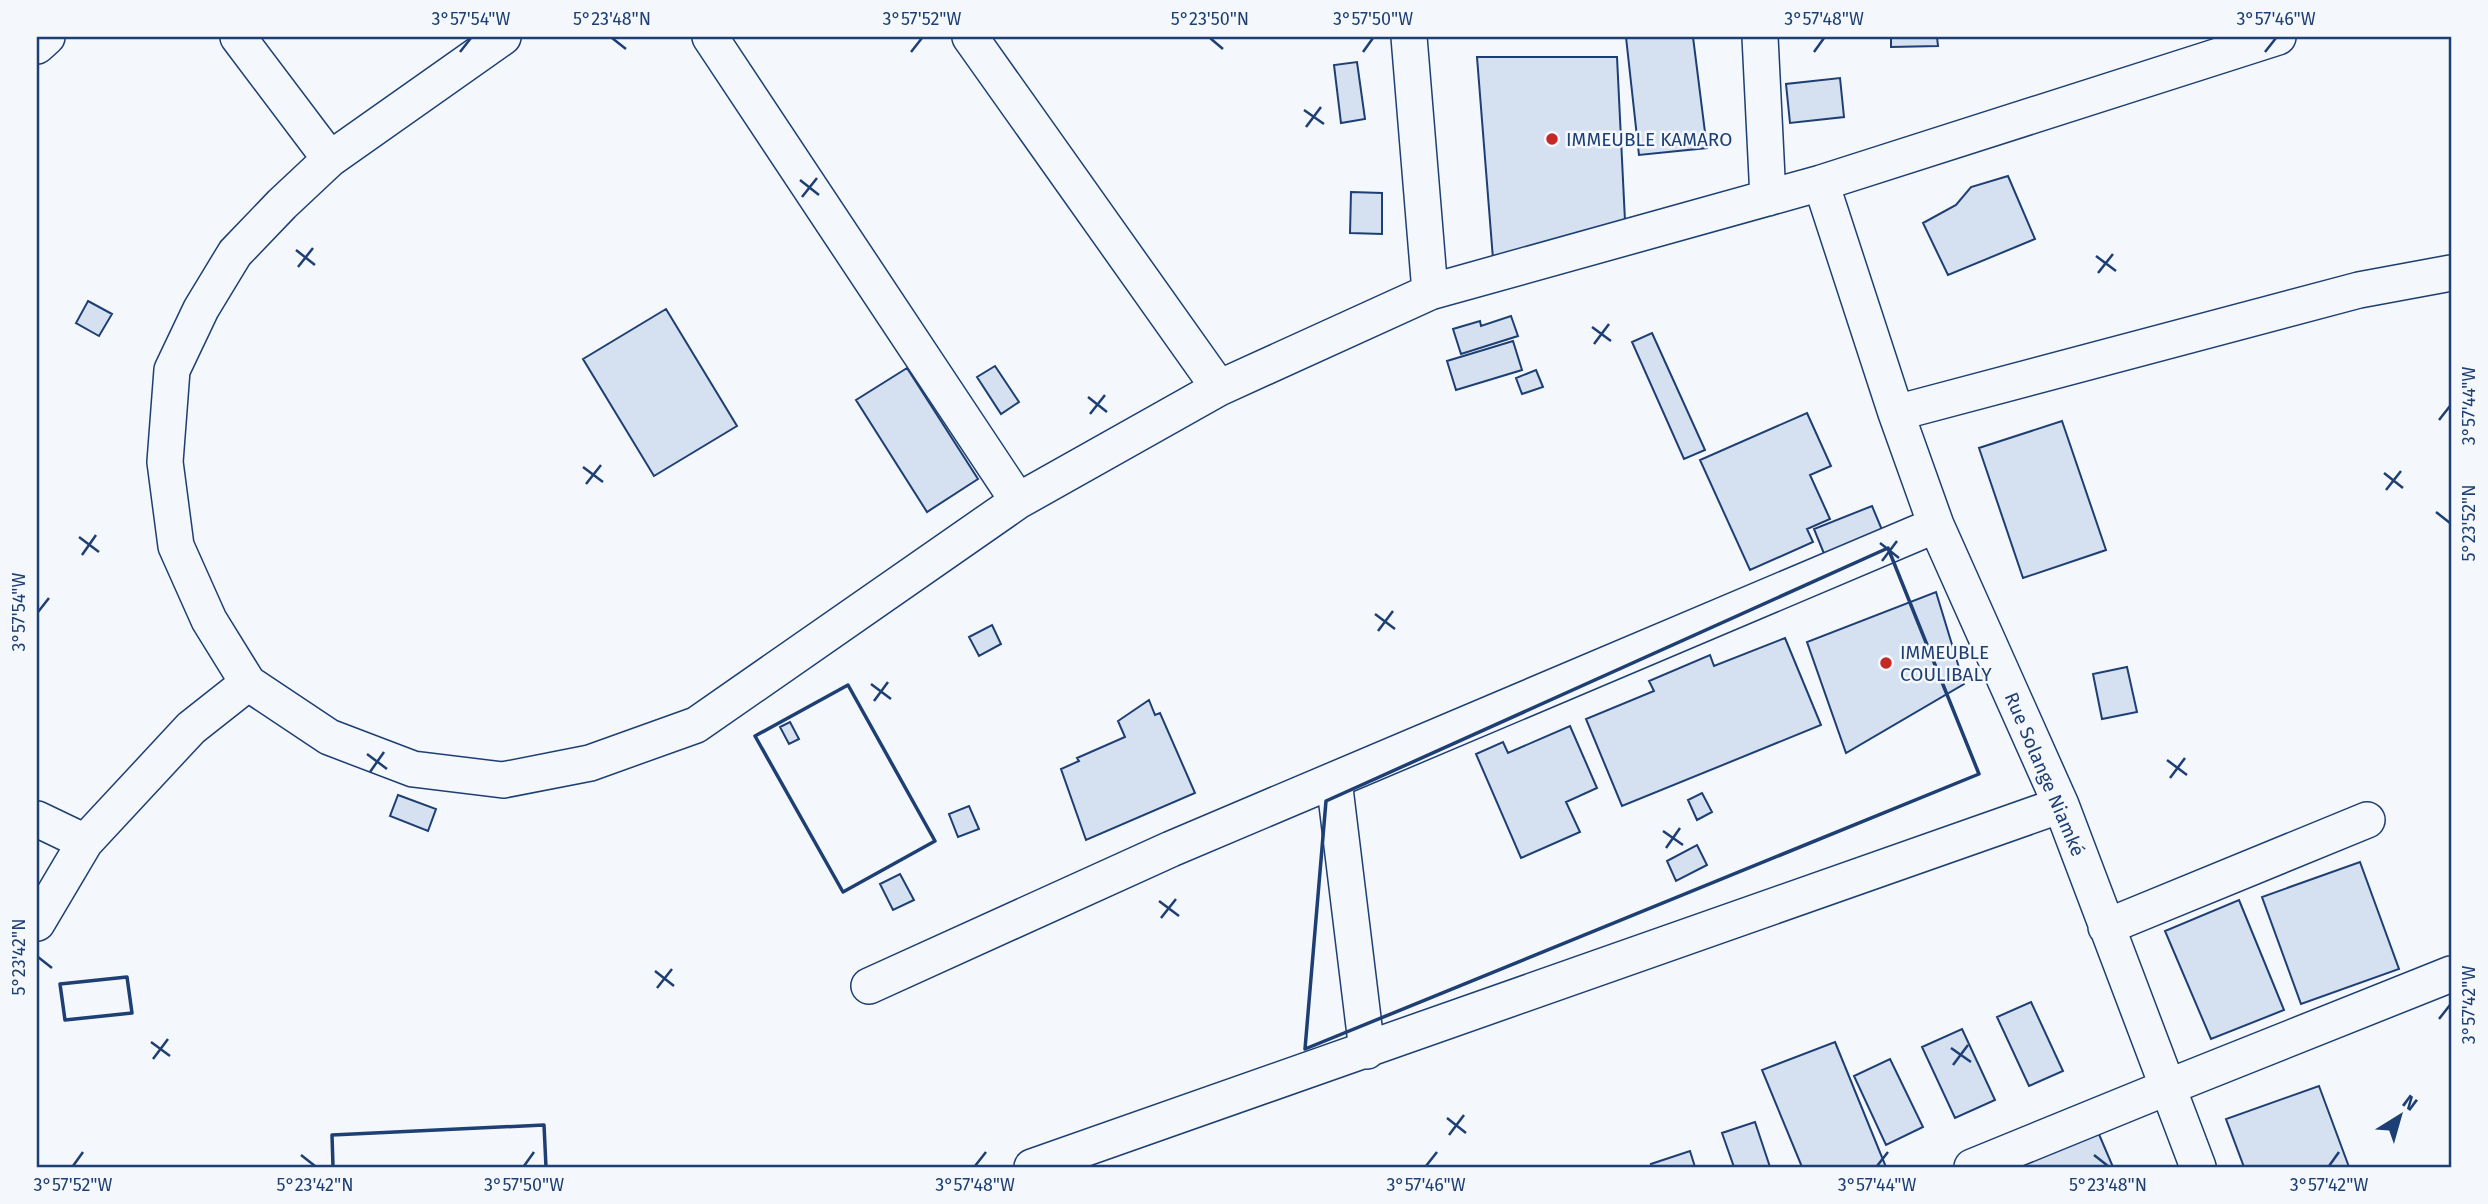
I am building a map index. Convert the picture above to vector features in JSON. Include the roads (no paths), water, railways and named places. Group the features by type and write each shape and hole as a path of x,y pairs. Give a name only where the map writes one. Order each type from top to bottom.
{"street":[{"path":"37,47 47,37"},
{"path":"238,37 330,159"},
{"path":"503,37 330,159 235,253 201,309 172,370 164,462 176,546 209,620 248,683 329,737 413,769 503,780 590,762 696,725 1018,501 1219,388 1430,292 1821,183 2278,37"},
{"path":"710,37 1018,501"},
{"path":"970,37 1219,388"},
{"path":"1409,37 1430,292"},
{"path":"1760,37 1768,198"},
{"name":"Rue Solange Niamké","path":"1821,183 1936,525 2061,805 2198,1167"},
{"path":"1896,412 2360,290 2451,273"},
{"path":"869,986 1171,849 1936,525"},
{"path":"37,923 85,842 191,728 248,683"},
{"path":"1334,779 1367,1051"},
{"path":"1032,1167 2061,805"},
{"path":"37,819 85,842"},
{"path":"2106,927 2367,820"},
{"path":"1972,1167 2451,974"}],"place":[{"name":"IMMEUBLE KAMARO","path":"1552,139"},
{"name":"IMMEUBLE COULIBALY","path":"1886,663"}]}
